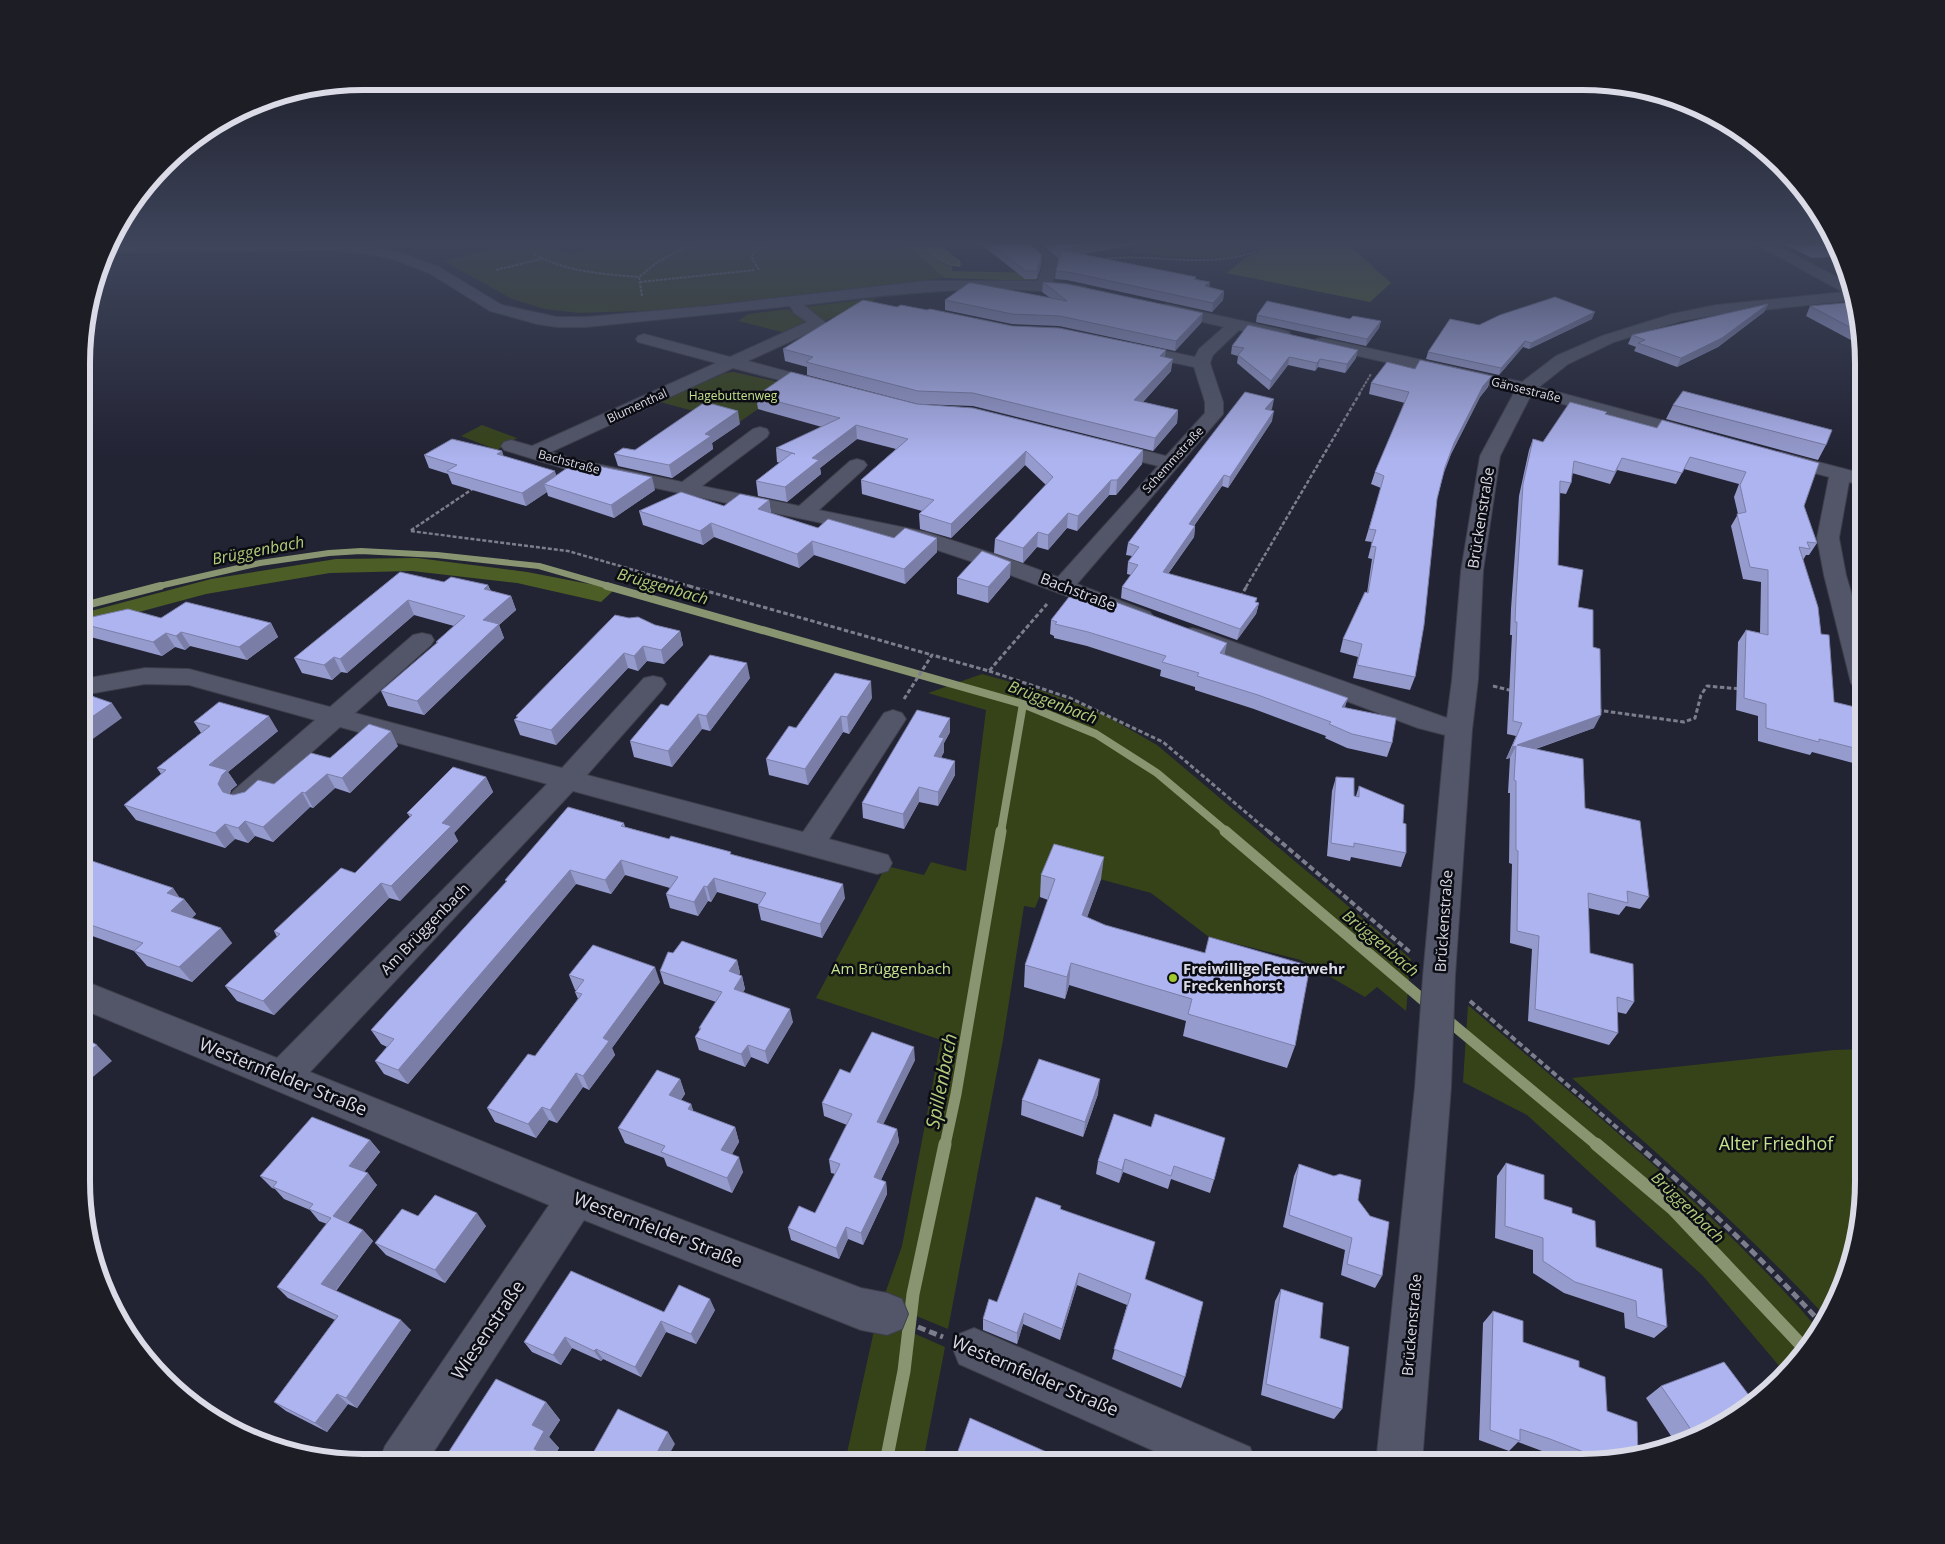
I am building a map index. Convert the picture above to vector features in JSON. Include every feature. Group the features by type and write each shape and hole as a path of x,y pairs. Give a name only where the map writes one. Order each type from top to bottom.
{"street":[{"path":"517,314 557,322 586,322 671,314"},
{"name":"Blumenthal","path":"535,452 818,323 806,314"},
{"name":"Gänsestraße","path":"1189,314 1525,389 1707,438"},
{"path":"1525,389 1562,360 1608,339 1645,326 1698,314"},
{"path":"1116,345 1201,363 1205,353 1236,324"},
{"path":"644,339 833,389"},
{"name":"Schemmstraße","path":"1062,586 1214,414 1214,402 1201,363"},
{"name":"Brückenstraße","path":"1400,1454 1436,1041 1439,978 1459,730 1465,680 1472,571 1490,456 1525,389"},
{"path":"685,489 760,433"},
{"path":"1086,442 1170,463"},
{"name":"Bachstraße","path":"511,446 569,464 918,537 999,563 1427,722 1459,730"},
{"path":"1764,453 1855,478"},
{"path":"805,512 857,465"},
{"path":"1840,474 1828,538 1835,575 1855,649"},
{"path":"243,798 422,640"},
{"path":"90,686 145,676 189,676 567,780 877,862"},
{"name":"Am Brüggenbach","path":"282,1077 567,780 653,684"},
{"path":"811,844 893,719"},
{"name":"Westernfelder Straße","path":"90,997 576,1198 861,1309 887,1314"},
{"name":"Wiesenstraße","path":"406,1454 576,1198"},
{"name":"Westernfelder Straße","path":"974,1349 1213,1454"}],"path":[{"path":"1239,599 1382,357"},
{"path":"480,484 410,531 568,551 932,655 1070,698 1163,742 1691,1192 1784,1283 1817,1319"},
{"path":"989,672 1062,586"},
{"path":"906,696 927,660 932,655"},
{"path":"1465,680 1514,691"},
{"path":"1591,710 1684,722 1695,718 1701,695 1707,686 1742,689"},
{"name":"Westernfelder Straße","path":"887,1314 974,1349"}],"green space":[{"path":"748,314 796,314 805,320 803,323 782,332 738,321"},
{"path":"815,314 841,314 825,321"},
{"name":"Hagebuttenweg","path":"734,372 792,385 738,423 660,402 725,373"},
{"path":"482,425 517,438 497,450 461,436"},
{"path":"982,674 1043,691 1103,714 1157,745 1411,959 1406,1011 1377,987 1365,997 1301,960 1209,937 1151,893 1052,866 1035,908 1024,906 1003,1040 948,1329 882,1302 902,1246 941,1040 816,998 886,866 924,875 931,862 966,871 986,710 928,693"},
{"path":"1468,1005 1649,1161 1736,1242 1778,1285 1814,1325 1799,1347 1781,1368 1703,1276 1527,1115 1463,1082"},
{"name":"Alter Friedhof","path":"1855,1049 1855,1181 1853,1217 1846,1252 1841,1269 1821,1312 1734,1224 1572,1078"},
{"path":"877,1317 945,1347 925,1454 847,1454"}],"shaded area":[{"path":"417,558 527,572 615,589 601,602 517,583 412,571 330,573 206,594 90,625 90,611 211,579 336,559"}],"building":[{"path":"840,314 954,314 1012,326 1059,328 1166,350 1160,356 1173,359 1134,400 1178,410 1155,438 973,393 918,391 806,362 813,357 783,349"},
{"path":"1013,314 1202,314 1176,341 1060,316"},
{"path":"1327,314 1350,319 1353,316 1381,321 1367,339 1257,315"},
{"path":"1591,314 1531,343 1525,341 1501,368 1428,352 1450,319 1479,325 1500,315"},
{"path":"1724,314 1754,314 1722,338 1681,358 1638,343 1645,340 1632,335"},
{"path":"1825,314 1851,314 1853,329"},
{"path":"1248,325 1358,350 1347,364 1320,359 1317,363 1289,357 1271,381 1238,355 1244,348 1232,346"},
{"path":"1420,360 1492,376 1483,386 1454,443 1445,467 1437,499 1424,625 1415,677 1357,665 1362,644 1343,639 1365,592 1368,593 1376,547 1371,546 1376,530 1369,529 1384,476 1375,472 1409,392 1371,383 1387,362 1415,369"},
{"path":"791,372 917,404 973,408 1143,450 1117,480 1111,480 1078,516 1068,513 1048,535 1038,532 1023,548 995,539 1053,477 1026,451 951,524 919,514 934,500 861,480 908,439 856,425 812,458 819,460 785,487 756,481 792,453 776,448 840,418 756,396"},
{"path":"1683,391 1832,430 1826,445 1673,405"},
{"path":"1245,392 1274,399 1265,409 1274,411 1230,477 1224,475 1189,524 1195,526 1163,572 1257,598 1255,602 1259,603 1240,629 1122,587 1138,565 1128,562 1139,547 1128,543"},
{"path":"705,402 738,411 705,434 711,436 669,465 614,454 623,448 635,450"},
{"path":"1570,402 1657,428 1662,420 1819,463 1804,506 1817,543 1807,542 1810,549 1799,547 1818,607 1821,634 1829,635 1834,702 1855,707 1855,748 1819,739 1819,742 1766,728 1766,704 1744,698 1746,630 1768,635 1768,570 1750,567 1737,514 1746,512 1740,485 1746,472 1690,457 1682,473 1622,458 1615,472 1574,461 1571,483 1560,481 1558,565 1583,570 1578,607 1593,610 1593,647 1600,649 1601,715 1517,745 1583,759 1585,808 1640,821 1649,897 1627,891 1628,903 1588,893 1590,953 1633,964 1634,1002 1617,997 1618,1033 1535,1009 1539,936 1517,931 1518,851 1516,850 1516,781 1514,780 1516,746 1512,747 1522,723 1513,721 1517,622 1515,622 1516,597 1523,484 1533,439 1543,442"},
{"path":"452,439 502,451 497,454 555,471 522,493 447,471 457,465 424,455"},
{"path":"598,466 652,477 611,505 544,484 567,468 573,470 576,468 590,472"},
{"path":"681,492 724,506 740,494 769,500 758,509 818,528 828,519 894,538 905,528 937,538 904,569 812,541 797,554 711,523 700,531 639,511"},
{"path":"982,551 1011,562 988,587 957,578"},
{"path":"400,572 444,582 451,577 488,585 484,589 511,596 483,620 499,624 417,701 381,691 465,616 408,600 340,659 334,657 324,665 294,658"},
{"path":"1069,597 1105,608 1110,600 1227,643 1220,653 1348,698 1342,707 1396,718 1392,743 1352,734 1329,724 1331,722 1258,695 1197,676 1199,673 1162,662 1166,656 1055,624 1057,622 1051,620"},
{"path":"186,602 271,623 239,647 181,632 176,636 166,633 153,642 90,626 90,617 128,609 161,618"},
{"path":"615,615 629,618 638,617 655,625 680,631 661,650 643,646 634,656 624,653 551,730 514,720 518,717 516,716"},
{"path":"710,655 747,663 706,716 698,714 668,751 630,741 661,704 668,706"},
{"path":"835,673 871,681 847,717 841,716 805,769 766,759 789,726 796,728"},
{"path":"90,695 112,703 90,718"},
{"path":"219,702 269,716 209,765 227,770 222,775 218,784 223,792 233,795 245,792 258,780 274,784 311,753 330,758 369,724 391,731 342,778 327,774 305,793 302,792 263,827 245,821 238,828 225,824 215,833 124,805 166,770 157,768 210,726 194,722"},
{"path":"917,710 950,718 939,737 944,738 934,756 955,761 938,792 919,787 903,814 862,803"},
{"path":"453,767 486,777 442,823 451,826 391,886 381,883 263,1001 225,986 280,934 274,931 341,868 355,873 412,815 407,813"},
{"path":"1336,777 1354,778 1354,796 1359,797 1359,786 1404,805 1403,823 1406,824 1406,853 1354,843 1354,847 1331,843"},
{"path":"568,807 624,823 621,826 669,839 671,836 843,884 820,924 758,906 766,893 714,878 707,887 704,886 694,902 666,894 678,877 621,860 605,880 570,870 398,1070 375,1061 394,1039 371,1030 507,881 505,880"},
{"path":"1054,844 1104,857 1082,915 1105,925 1205,953 1209,937 1310,966 1295,1046 1188,1014 1192,999 1071,963 1067,977 1025,965 1055,879 1041,875"},
{"path":"90,860 173,888 167,893 184,899 171,911 221,928 179,967 134,951 143,943 90,925"},
{"path":"682,941 737,960 729,971 742,976 734,989 790,1009 765,1051 748,1045 741,1054 695,1037 722,992 660,971 668,952 673,953"},
{"path":"593,945 655,967 603,1038 609,1041 583,1076 576,1073 550,1110 542,1107 528,1124 487,1108 528,1054 535,1056 582,994 575,992 584,980 569,975"},
{"path":"872,1032 914,1047 877,1122 897,1129 874,1177 886,1182 861,1233 846,1227 836,1248 788,1228 799,1206 815,1213 840,1164 829,1160 852,1114 822,1103 840,1069 850,1073"},
{"path":"90,1041 97,1045 90,1051"},
{"path":"1039,1059 1100,1079 1085,1122 1022,1100"},
{"path":"657,1070 680,1079 669,1095 691,1104 688,1109 735,1127 721,1150 739,1157 727,1178 661,1152 665,1146 618,1128"},
{"path":"1114,1114 1151,1127 1155,1114 1225,1138 1214,1180 1174,1166 1171,1176 1125,1159 1122,1170 1098,1161"},
{"path":"312,1117 370,1140 349,1166 368,1173 333,1216 363,1230 321,1284 401,1320 346,1398 337,1394 315,1423 274,1402 338,1316 277,1287 331,1218 309,1209 313,1204 273,1187 277,1182 260,1176"},
{"path":"1506,1163 1544,1175 1544,1199 1572,1208 1572,1213 1595,1221 1596,1247 1662,1269 1667,1327 1637,1317 1636,1301 1575,1282 1543,1261 1543,1238 1505,1226"},
{"path":"1299,1164 1334,1176 1340,1174 1361,1180 1358,1200 1370,1216 1389,1222 1382,1276 1347,1264 1352,1238 1289,1215"},
{"path":"435,1195 477,1213 435,1270 375,1243 402,1209 418,1216"},
{"path":"1036,1197 1061,1206 1060,1209 1155,1242 1145,1279 1203,1302 1185,1377 1114,1349 1131,1294 1079,1273 1062,1329 1024,1313 1017,1333 983,1319 989,1299 997,1302"},
{"path":"571,1271 664,1312 679,1285 710,1299 691,1334 661,1321 635,1367 565,1337 553,1355 524,1342"},
{"path":"1281,1289 1323,1303 1320,1338 1349,1347 1342,1409 1266,1384"},
{"path":"1493,1311 1523,1321 1523,1342 1579,1361 1579,1367 1605,1377 1607,1411 1637,1422 1638,1448 1618,1452 1588,1454 1520,1429 1520,1441 1490,1430"},
{"path":"1724,1362 1750,1396 1719,1417 1692,1431 1661,1386"},
{"path":"496,1379 546,1402 532,1425 544,1431 534,1449 545,1454 447,1454"},
{"path":"618,1409 668,1432 656,1454 593,1454"},
{"path":"970,1418 1051,1454 957,1454"}],"waterway":[{"name":"Brüggenbach","path":"155,587 260,563 329,553 361,551 437,555 539,566 612,587"},
{"name":"Brüggenbach","path":"90,604 160,586"},
{"name":"Brüggenbach","path":"607,586 1023,704"},
{"name":"Spillenbach","path":"1001,832 1023,704"},
{"name":"Brüggenbach","path":"1023,704 1096,734 1157,773 1227,832"},
{"name":"Spillenbach","path":"945,1145 956,1094 1001,831"},
{"name":"Brüggenbach","path":"1225,831 1429,1005"},
{"name":"Brüggenbach","path":"1445,1018 1597,1145"},
{"name":"Spillenbach","path":"888,1454 904,1371 913,1294 945,1144"},
{"name":"Brüggenbach","path":"1596,1144 1673,1209 1801,1345"}],"place":[{"name":"Freiwillige Feuerwehr Freckenhorst","path":"1173,978"}]}
